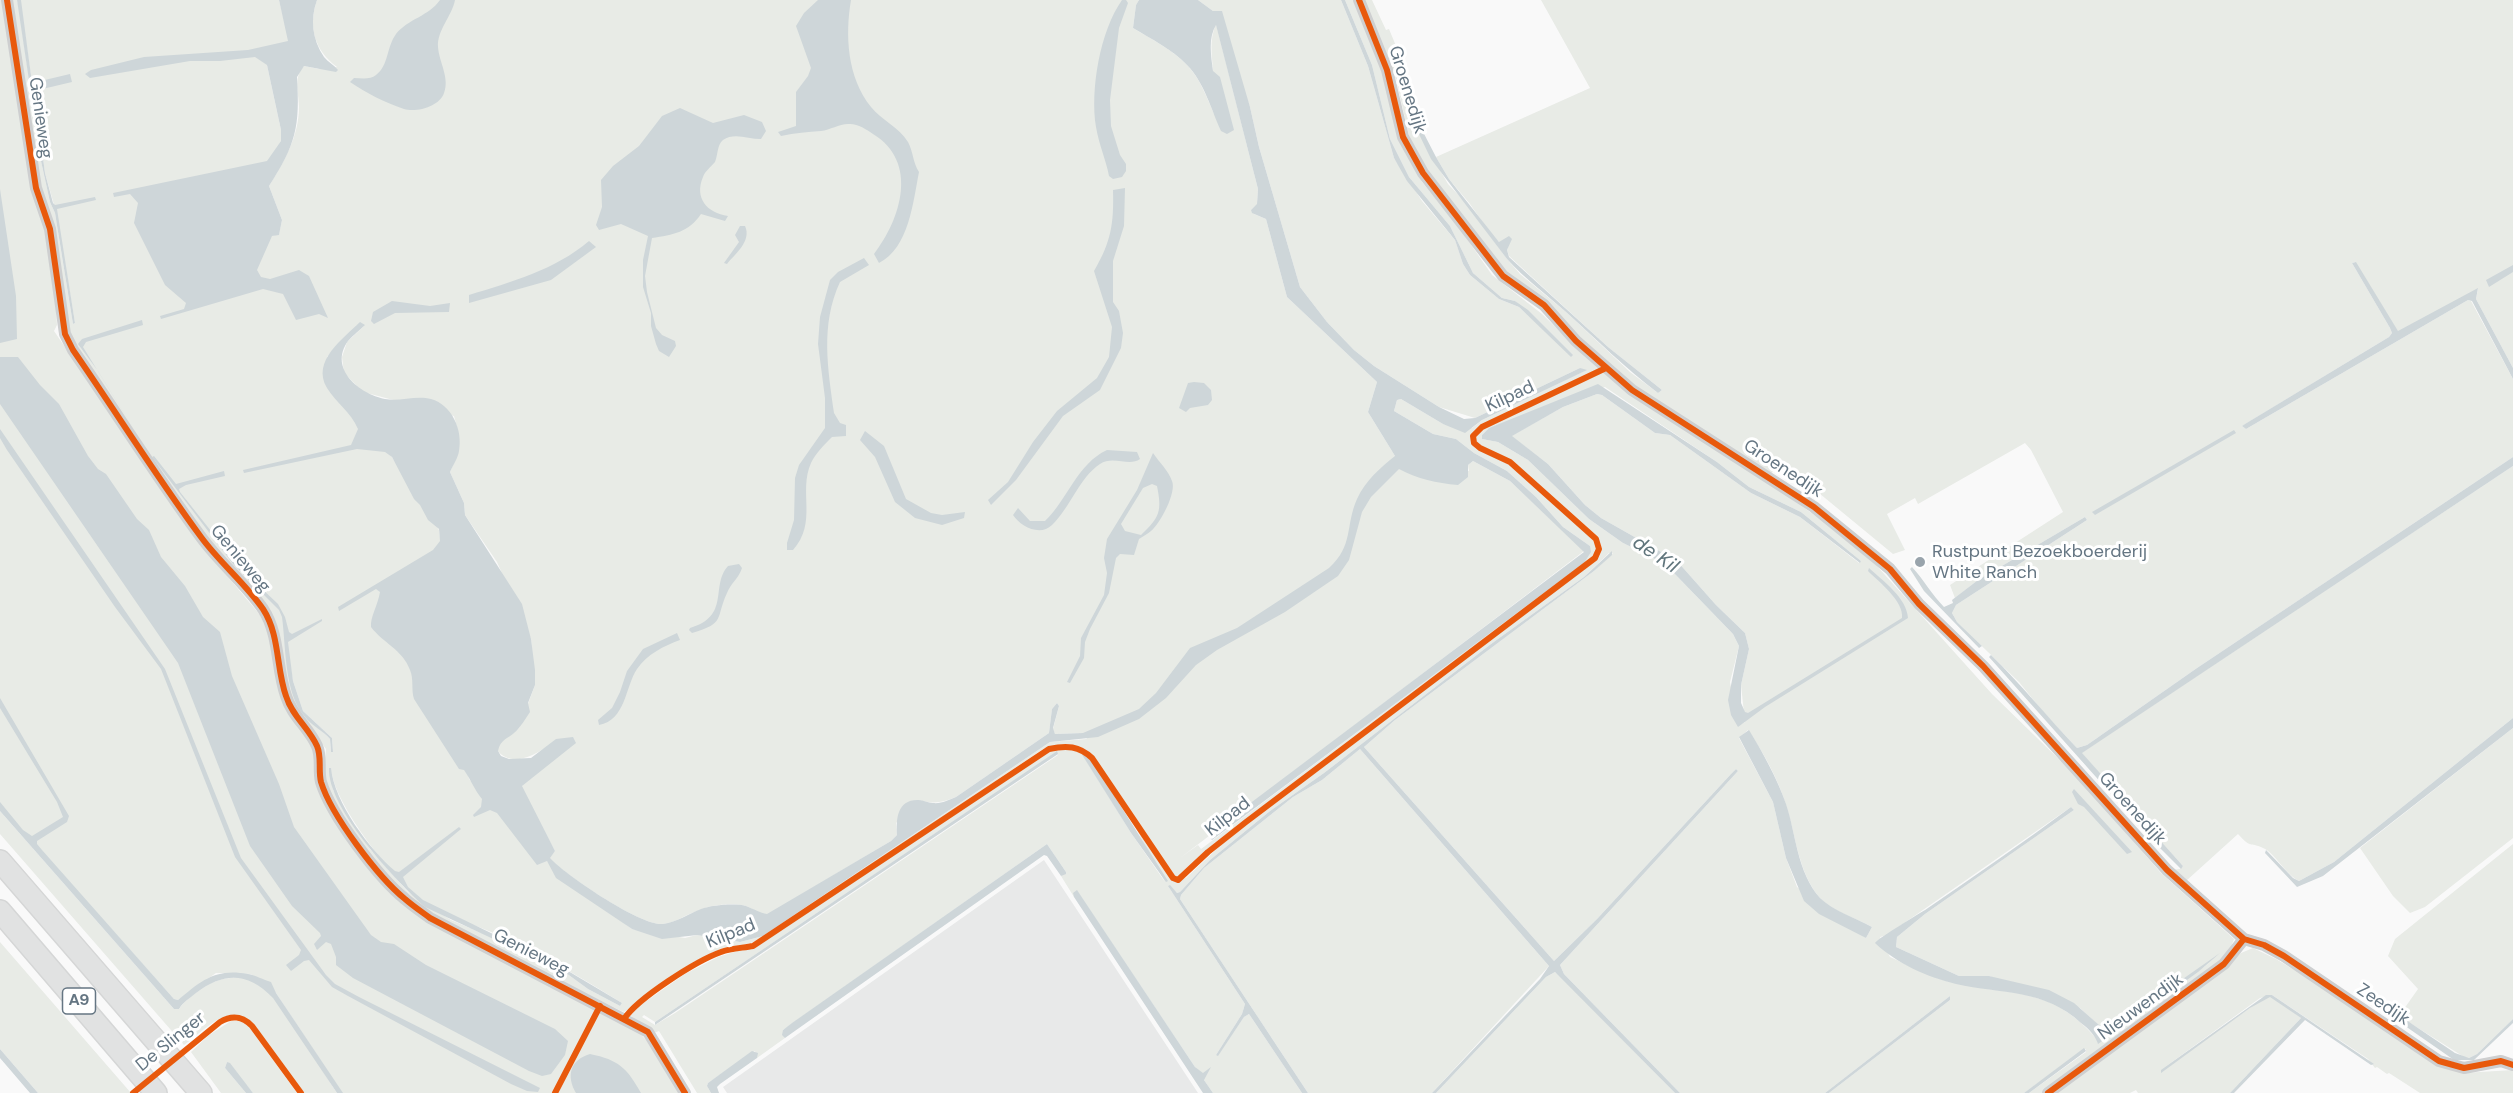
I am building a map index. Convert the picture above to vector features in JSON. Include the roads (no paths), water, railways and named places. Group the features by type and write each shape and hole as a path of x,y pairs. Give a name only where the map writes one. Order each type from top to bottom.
{"highway":[{"name":"A9","path":"0,861 201,1093"},
{"name":"A9","path":"0,911 156,1093"}],"street":[{"name":"Genieweg","path":"7,0 29,152 36,188 50,229 65,334 132,440 201,538 221,564 263,610 274,632 286,697 294,714 320,753 321,781 336,811 375,867 404,898 430,918 648,1032 685,1093"},
{"name":"Groenedijk","path":"1359,0 1387,70 1403,136 1423,174 1503,276 1544,305 1576,341 1632,390 1814,507 1890,569 1919,604 1983,666 2167,870 2244,939"},
{"name":"Zeedijk","path":"2244,939 2264,945 2284,956 2439,1060 2464,1068 2501,1061 2513,1065"},
{"name":"Nieuwendijk","path":"2048,1093 2223,964 2244,939"}],"water":[{"path":"17,0 21,0 32,83 70,74 72,82 34,91 45,173 53,203 55,205 95,197 96,200 57,209 75,323 73,324 55,213 50,202 41,161"},
{"path":"279,0 317,0 313,14 315,36 324,57 338,70 336,72 304,66 297,77 297,122 291,146 269,186 282,220 279,235 272,236 257,270 261,277 270,279 299,270 309,276 328,318 319,314 296,320 283,294 263,289 161,319 160,316 184,309 186,303 165,285 134,223 138,203 130,194 114,197 113,193 267,161 281,141 281,130 267,65 255,57 220,61 190,61 90,78 85,74 91,70 144,57 248,50 288,41"},
{"path":"440,0 455,0 438,41 446,87 438,102 421,109 404,109 350,82 354,78 374,77 383,66 396,34"},
{"path":"818,0 851,0 848,41 857,83 871,107 908,142 919,172 912,210 903,236 889,256 879,263 874,254 892,224 901,191 901,175 896,160 887,146 867,130 851,124 821,131 781,136 778,132 796,126 796,92 811,68 796,26 804,13"},
{"path":"1122,0 1128,3 1119,28 1110,100 1111,126 1120,155 1126,164 1126,171 1122,177 1113,179 1109,176 1097,134 1094,96 1098,61 1108,28"},
{"path":"1139,0 1198,0 1213,11 1222,11 1300,287 1327,322 1354,350 1374,366 1439,407 1464,419 1475,418 1580,368 1587,370 1482,420 1465,433 1443,424 1401,399 1397,400 1394,411 1433,434 1456,439 1474,453 1507,471 1536,497 1563,527 1590,546 1591,552 1584,563 1212,840 1208,835 1584,552 1510,481 1473,461 1468,465 1468,477 1458,485 1427,480 1399,469 1371,497 1362,512 1349,560 1338,576 1285,612 1217,650 1196,665 1166,698 1139,719 1098,737 1050,742 763,936 740,942 697,935 662,939 632,929 556,878 547,861 537,865 497,813 490,810 474,817 473,815 481,807 482,799 464,770 459,769 414,699 411,673 407,663 371,627 380,592 376,589 339,611 338,607 433,550 440,541 439,529 428,520 414,499 392,457 385,452 357,449 244,473 243,470 351,445 358,429 327,388 323,378 323,369 331,351 338,343 360,322 365,325 348,341 343,351 344,370 357,386 375,396 390,400 431,399 445,407 450,413 457,427 460,443 458,456 450,472 464,503 465,515 522,604 531,639 535,685 528,703 530,712 521,726 502,742 498,751 501,756 509,759 531,758 556,739 573,737 576,743 522,786 555,851 550,858 604,898 653,923 668,923 711,906 746,906 767,914 891,841 897,835 899,811 906,803 919,800 939,803 956,797 1049,733 1052,709 1057,703 1059,706 1053,728 1055,734 1083,733 1139,709 1156,693 1190,648 1237,628 1329,568 1337,560 1346,543 1353,509 1360,492 1373,475 1395,456 1368,412 1377,382 1287,297 1266,219 1252,213 1251,210 1257,204 1258,189 1216,25 1211,41 1213,71 1220,77 1234,130 1227,134 1221,131 1203,88 1187,65 1168,49 1133,28 1136,5"},
{"path":"1341,0 1345,0 1372,65 1390,139 1409,177 1450,226 1473,273 1502,298 1515,301 1528,310 1573,355 1571,357 1519,307 1499,299 1470,275 1463,264 1455,240 1407,181 1394,158 1368,66"},
{"path":"1401,70 1406,70 1420,126 1436,157 1449,179 1499,242 1509,236 1512,239 1507,250 1509,257 1608,347 1662,390 1658,393 1634,374 1507,259 1431,159 1417,130"},
{"path":"680,108 713,123 744,115 762,122 766,131 761,139 732,136 723,140 715,162 704,175 701,198 714,212 728,216 725,221 701,214 691,225 680,232 652,238 645,276 647,292 656,328 662,335 675,341 676,346 669,357 659,351 656,344 651,326 651,313 643,287 643,260 648,236 621,224 599,230 596,225 602,207 601,180 613,166 639,146 662,116"},
{"path":"1125,188 1124,226 1113,261 1113,302 1119,311 1123,333 1121,348 1100,390 1063,416 1016,480 991,505 988,500 1008,482 1033,442 1057,411 1097,378 1109,357 1112,327 1094,271 1110,232 1113,190"},
{"path":"0,189 16,296 17,339 0,343"},
{"path":"740,226 745,226 747,232 744,242 727,264 724,263 739,242 735,235"},
{"path":"589,241 596,247 551,280 469,303 469,295 547,267 562,260"},
{"path":"864,258 869,265 840,282 830,314 828,331 828,364 834,413 840,423 846,425 846,436 832,437 811,463 806,485 805,529 793,550 787,550 794,520 795,478 799,465 825,428 825,398 818,344 820,317 830,280 838,272"},
{"path":"2356,262 2398,331 2478,288 2476,299 2513,368 2513,379 2472,301 2468,300 2246,429 2242,426 2389,337 2392,333 2352,263"},
{"path":"2513,265 2513,272 2489,287 2486,280"},
{"path":"392,301 430,306 450,303 449,312 395,313 374,324 371,321 373,312"},
{"path":"142,320 143,325 86,342 83,347 97,370 78,344 82,339"},
{"path":"0,357 18,357 40,385 59,404 88,456 98,469 106,474 137,519 149,530 161,557 185,586 203,617 220,632 232,676 279,784 294,827 371,935 381,942 394,944 426,965 555,1029 568,1041 565,1055 551,1074 542,1076 529,1071 353,978 336,965 336,957 331,944 326,942 317,950 314,944 321,936 320,933 292,906 250,846 178,663 0,404"},
{"path":"1188,383 1204,383 1211,390 1212,400 1208,405 1190,408 1186,412 1179,408"},
{"name":"de Kil","path":"1598,384 1717,462 1749,487 1801,512 1861,561 1860,563 1800,517 1751,493 1670,435 1655,433 1602,395 1597,394 1563,407 1512,436 1548,464 1585,505 1601,518 1677,561 1716,605 1745,633 1749,649 1741,685 1741,703 1745,712 1748,713 1902,618 1899,605 1868,571 1869,568 1899,597 1907,611 1908,618 1765,707 1738,727 1731,715 1728,700 1739,646 1733,634 1672,571 1652,557 1623,543 1589,519 1528,460 1498,442 1482,439 1482,435 1489,428"},
{"path":"0,429 165,669 241,858 326,975 335,984 359,997 540,1088 538,1092 527,1091 511,1084 332,987 309,960 291,971 286,965 299,955 301,950 235,857 161,669 115,607 7,450 0,438"},
{"path":"2234,430 2236,433 2095,515 2092,512"},
{"path":"865,431 884,446 906,499 931,513 942,515 965,512 964,518 942,525 915,518 895,502 875,457 860,440"},
{"path":"1107,450 1137,452 1140,459 1131,462 1110,461 1100,464 1086,477 1058,518 1047,528 1031,529 1020,523 1013,515 1018,508 1030,521 1045,521 1080,473 1097,456"},
{"path":"1153,453 1172,481 1170,500 1155,527 1139,539 1134,555 1120,554 1116,558 1109,593 1085,642 1084,658 1070,683 1067,682 1080,656 1081,638 1104,595 1107,573 1104,558 1107,539 1137,490","holes":["1152,484 1157,486 1159,508 1156,518 1141,535 1125,531 1121,524 1143,488"]},
{"path":"154,456 176,484 224,471 225,476 186,485 179,489 180,492 242,570 278,604 289,632 292,634 322,619 288,642 293,681 303,711 332,738 333,752 331,752 330,739 305,717 293,696 287,669 282,617 279,610 233,564 152,457"},
{"path":"2513,457 2513,466 2082,753 2183,866 2181,869 2153,841 1989,657 1991,655 2002,666 2077,748 2087,745 2197,668"},
{"path":"2085,517 2087,520 1956,605 1952,613 1957,622 1982,646 1979,648 1924,591 1910,569 1912,567 1944,607 1953,603 1952,600 1978,580"},
{"path":"1612,551 1612,555 1594,571 1395,720 1364,747 1554,961 1597,919 1731,774 1736,769 1738,771 1560,965 1564,974 1680,1093 1675,1093 1555,972 1546,977 1436,1093 1432,1093 1540,979 1549,966 1360,749 1322,780 1293,797 1204,868 1181,895 1180,899 1308,1093 1302,1093 1249,1014 1244,1017 1218,1056 1216,1055 1242,1014 1245,1004 1168,886 1170,885 1177,893 1180,892 1210,860 1270,811 1324,773 1491,644 1584,577"},
{"path":"739,564 742,568 741,572 729,589 718,619 710,626 692,633 690,628 703,623 711,616 718,600 720,582 728,566"},
{"path":"677,633 680,640 656,651 641,664 633,676 620,710 608,722 599,725 598,720 612,708 627,671 643,649"},
{"path":"0,698 69,816 67,822 37,841 42,850 174,999 178,1000 202,981 218,974 251,975 271,982 343,1093 337,1093 273,998 254,983 236,978 216,981 196,993 179,1009 174,1009 0,811 0,802 23,830 32,836 63,817 57,802 0,708"},
{"path":"2513,718 2513,728 2323,876 2297,887 2265,853 2266,850 2293,878 2299,881 2334,862"},
{"path":"1749,730 1782,794 1802,865 1812,888 1831,907 1872,927 1866,938 1819,914 1804,901 1786,858 1773,802 1739,737"},
{"path":"1057,751 1058,754 655,1025 655,1022"},
{"path":"1081,753 1098,770 1168,881 1166,882 1131,833"},
{"path":"329,768 331,768 346,810 375,851 395,871 399,872 459,827 461,829 403,877 408,887 423,900 563,968 622,1003 620,1006 588,989 566,973 425,907 381,862 351,823 331,784"},
{"path":"2074,789 2132,852 2127,854 2084,807 2078,804 2072,792"},
{"path":"2071,807 2074,810 1925,914 1897,937 1896,947 1959,976 1989,976 2049,990 2074,1003 2107,1032 2220,953 2198,972 2098,1044 2087,1028 2053,1004 2022,994 1956,984 1934,977 1902,963 1875,943 1982,871"},
{"path":"1047,844 1066,874 1061,876 1044,855 785,1038 782,1035 783,1030 792,1023"},
{"path":"1077,890 1195,1067 1203,1073 1211,1067 1204,1080 1213,1093 1203,1093 1074,897 1073,893"},
{"path":"2266,995 2272,995 2374,1064 2371,1065 2305,1020 2234,1093 2230,1093 2301,1018 2270,997 2250,1008 2161,1073 2161,1070"},
{"path":"1950,996 1950,1000 1829,1093 1825,1093"},
{"path":"2378,1001 2455,1053 2469,1058 2477,1054 2513,1019 2513,1023 2474,1060 2454,1060 2375,1005"},
{"path":"2084,1048 2086,1051 2029,1093 2024,1093"},
{"path":"0,1049 38,1093 30,1093 0,1058"},
{"path":"752,1051 758,1053 757,1058 720,1084 717,1087 719,1093 711,1093 707,1086 708,1083"},
{"path":"590,1054 608,1059 621,1066 641,1093 576,1093 571,1081 572,1069 578,1060"},
{"path":"227,1062 253,1093 246,1093 225,1068"}],"place":[{"name":"Rustpunt Bezoekboerderij White Ranch","path":"1920,562"}]}
